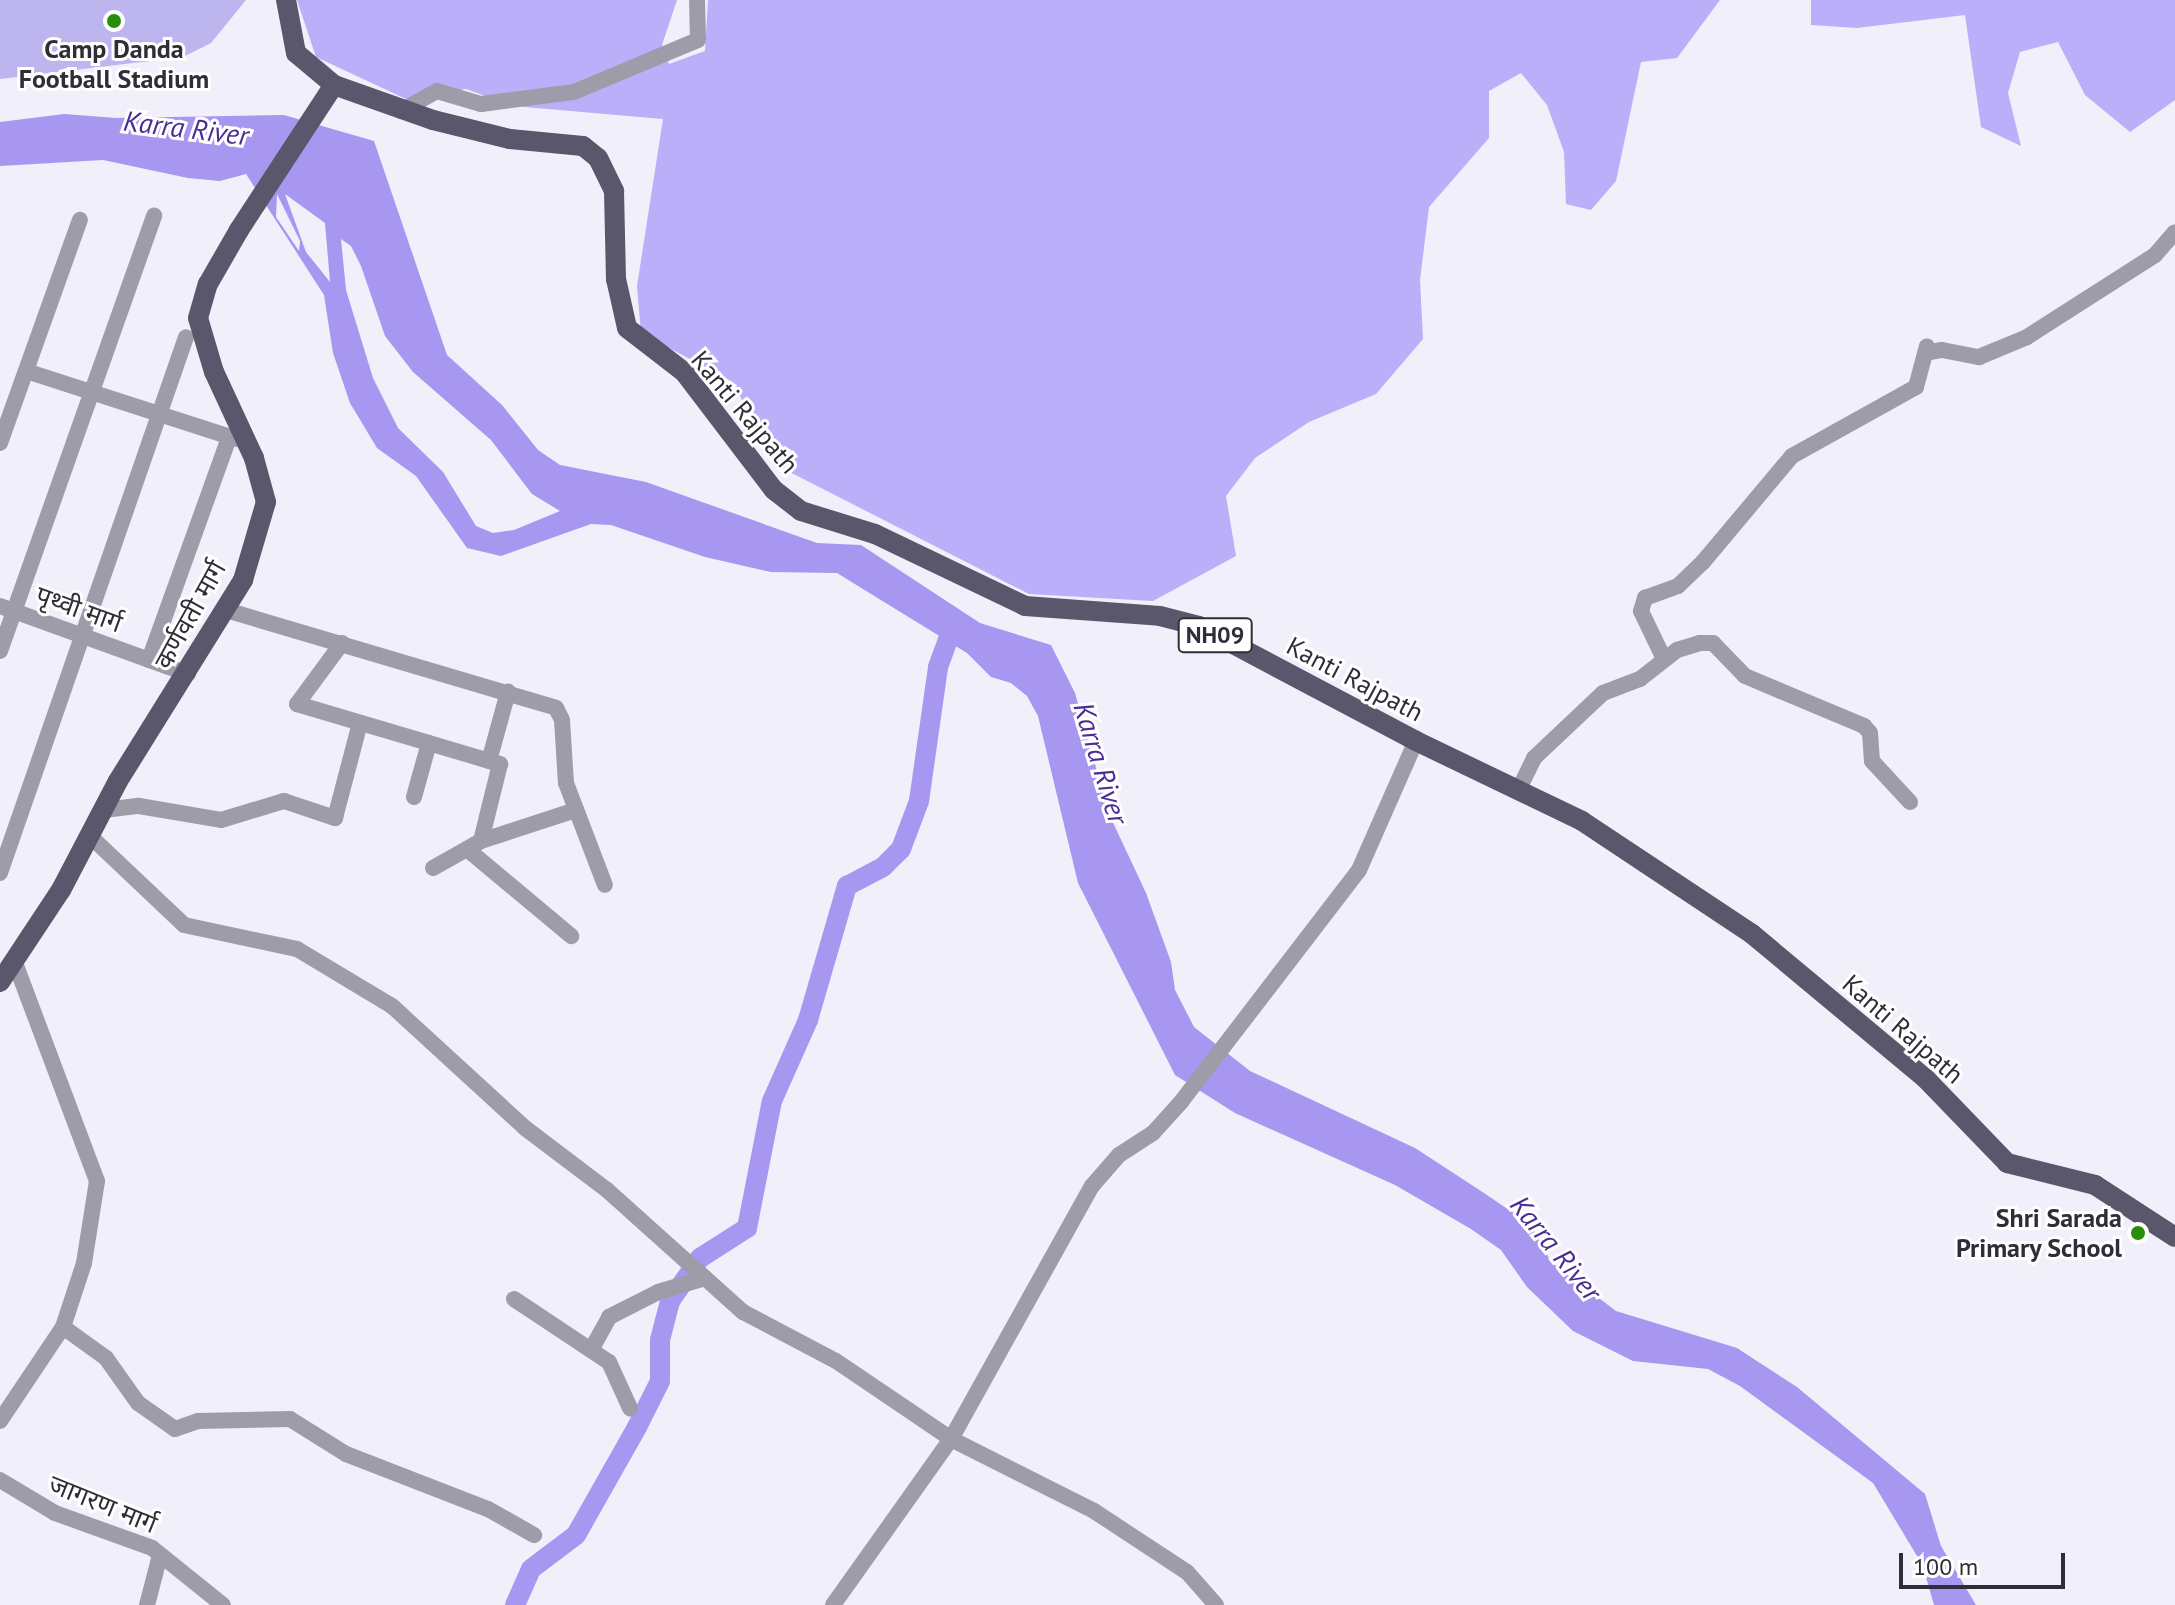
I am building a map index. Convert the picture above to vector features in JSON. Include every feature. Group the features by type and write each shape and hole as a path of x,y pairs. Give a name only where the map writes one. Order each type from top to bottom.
{"main road":[{"name":"NH09","path":"286,0 296,53 334,85"},
{"name":"कर्णवती मार्ग","path":"6,968 90,836 243,580 266,502 236,439 198,318 208,284 239,230 334,85"},
{"name":"Kanti Rajpath","path":"334,85 401,111 510,139 583,146 598,158 614,191 616,279 627,328 684,372 774,490 801,511 875,534 1025,606 1160,616 1199,626 1416,741 1519,789 1662,871 1752,934 1926,1079 2007,1163 2095,1185 2175,1237"}],"street":[{"path":"401,111 437,91 481,104 574,92 698,40 697,0"},
{"path":"0,651 7,609 91,393 154,215"},
{"path":"0,443 80,220"},
{"path":"1664,659 1641,611 1645,598 1678,586 1703,562 1792,456 1916,387 1926,350 1979,357 2027,337 2155,255 2175,232"},
{"path":"0,873 186,337"},
{"path":"26,371 236,439 149,660"},
{"name":"पृथ्वी मार्ग","path":"7,609 188,674"},
{"path":"226,610 556,708 562,720 566,783 605,885"},
{"path":"342,643 297,704 500,764 474,845"},
{"path":"1519,789 1534,758 1603,693 1640,679 1664,659 1700,643 1713,643 1745,676 1864,726 1870,733 1872,761 1910,802"},
{"path":"489,761 508,692"},
{"path":"104,810 139,806 221,820 284,801 335,818 360,723"},
{"path":"833,1605 951,1439 1092,1186 1119,1155 1153,1133 1181,1102 1359,870 1416,741"},
{"path":"414,797 429,743"},
{"path":"433,868 474,845 576,810"},
{"path":"90,836 184,925 297,949 392,1006 525,1128 679,1253 743,1312 836,1361 951,1439 1094,1511 1187,1572 1216,1605"},
{"path":"474,845 571,936"},
{"path":"0,1421 63,1327 84,1263 97,1181 6,968"},
{"path":"591,1350 609,1317 658,1292 703,1276"},
{"path":"514,1299 609,1362 630,1408"},
{"path":"63,1327 106,1358 138,1403 175,1429 198,1421 290,1419 346,1454 488,1509 534,1535"},
{"name":"जागरण मार्ग","path":"0,1480 55,1513 124,1535 160,1555 223,1605"},
{"path":"147,1605 160,1555"}],"shaded area":[{"name":"Camp Danda Football Stadium","path":"0,0 246,0 211,43 183,57 0,79"},
{"path":"297,0 677,0 662,45 669,64 705,51 708,0 1720,0 1677,58 1641,62 1616,181 1591,210 1566,204 1564,152 1547,105 1521,73 1489,91 1489,138 1429,207 1420,280 1423,339 1376,394 1309,422 1255,458 1226,496 1236,556 1153,601 1029,594 774,464 733,382 641,333 637,286 663,119 513,106 466,89 406,99 316,57"},
{"path":"1811,0 2175,0 2175,100 2130,132 2085,95 2058,42 2020,52 2008,93 2021,146 1981,127 1965,15 1857,28 1811,25"}],"water":[{"path":"64,114 116,118 284,115 374,141 447,355 502,405 538,450 560,465 646,482 817,543 861,545 980,623 1051,645 1075,693 1109,814 1146,893 1171,962 1175,990 1194,1027 1250,1071 1415,1148 1481,1191 1531,1225 1551,1262 1616,1311 1737,1348 1797,1387 1925,1494 1941,1546 1976,1605 1934,1605 1906,1507 1740,1386 1708,1369 1633,1361 1573,1331 1527,1287 1501,1250 1471,1229 1395,1185 1235,1113 1175,1075 1078,883 1038,716 1027,696 1011,683 991,677 967,653 837,573 771,572 705,557 611,525 591,524 501,556 467,548 416,476 377,448 350,403 333,353 324,295 246,174 220,181 188,178 103,160 0,166 0,122","holes":["277,194 300,241 299,251 276,217","285,194 325,223 330,282 306,252","341,239 351,246 361,266 385,336 413,372 491,440 532,494 560,511 514,530 493,533 476,526 443,472 398,428 373,378 346,290"]}],"waterway":[{"path":"515,1605 531,1569 576,1535 637,1427 660,1381 660,1340 670,1301 700,1258 747,1228 772,1101 808,1020 847,886 883,867 901,849 919,801 938,667 953,626"},
{"name":"Karra River","path":"1880,1475 1925,1550"}],"place":[{"name":"Camp Danda Football Stadium","path":"114,21"},
{"name":"Shri Sarada Primary School","path":"2138,1233"}]}
